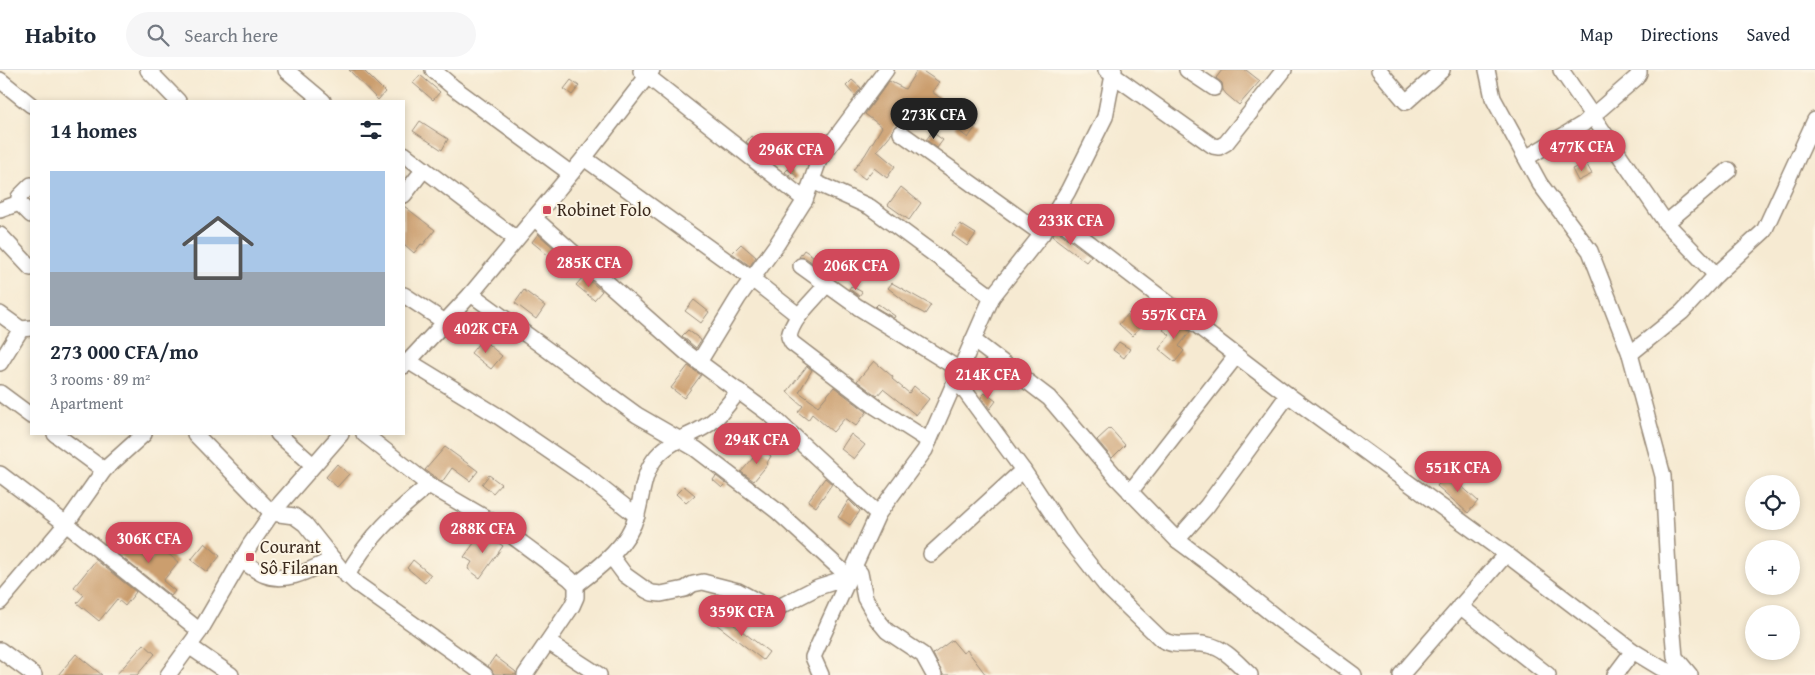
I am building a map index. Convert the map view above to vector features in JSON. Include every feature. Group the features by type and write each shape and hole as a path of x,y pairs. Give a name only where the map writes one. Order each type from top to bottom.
{"street":[{"path":"148,70 177,100"},
{"path":"433,70 460,93 570,173"},
{"path":"700,362 738,298 777,244 805,200 819,160 886,70"},
{"path":"1188,70 1214,88"},
{"path":"821,675 813,658 878,514 925,450 992,297 1054,216 1105,117 1111,72 1213,146 1219,147 1226,143 1284,70"},
{"path":"1379,70 1406,102 1442,70"},
{"path":"1487,70 1493,98 1540,184 1590,251 1630,354 1663,476 1668,588 1675,657 1690,675"},
{"path":"1561,70 1666,223 1716,275"},
{"path":"1526,158 1583,124 1636,78 1640,70"},
{"path":"637,516 586,476 498,416 406,363 471,294 584,158 646,72 805,200"},
{"path":"295,73 322,100"},
{"path":"0,80 30,104"},
{"path":"1630,354 1682,312 1716,275 1764,231 1815,120"},
{"path":"901,133 1042,234"},
{"path":"405,155 516,239"},
{"path":"584,158 752,279 800,316"},
{"path":"405,194 424,169"},
{"path":"1666,223 1728,170"},
{"path":"812,181 870,208 992,297"},
{"path":"18,203 19,197 30,186"},
{"path":"0,210 18,203"},
{"path":"18,203 30,214"},
{"path":"1054,216 1236,356 1506,554 1633,651 1661,668 1680,675"},
{"path":"534,218 688,354 772,416 878,514"},
{"path":"0,235 30,267"},
{"path":"801,266 826,286 958,374 1068,539 1102,580 1161,639 1170,644 1209,645 1224,652 1250,675"},
{"path":"826,286 800,316 790,332 789,337 792,343 876,407 929,441"},
{"path":"471,294 637,415 696,449 852,572"},
{"path":"405,296 445,322"},
{"path":"0,314 26,329 0,362"},
{"path":"973,340 1049,398 1130,492 1177,540 1278,619 1354,675"},
{"path":"1130,492 1236,356"},
{"path":"576,585 611,556 631,530 637,516 646,475 653,461 665,447 703,428 714,420 739,391"},
{"path":"0,393 30,415"},
{"path":"1177,540 1207,506 1288,395"},
{"path":"56,435 104,470"},
{"path":"0,602 66,524 104,470 143,435"},
{"path":"196,435 272,513 294,516 305,524 347,576 485,675"},
{"path":"279,435 313,465"},
{"path":"168,675 200,631 241,560 272,513 340,435"},
{"path":"365,435 429,485 496,524 576,585 576,597 572,606 525,675"},
{"path":"930,554 1023,470"},
{"path":"0,474 200,631"},
{"path":"347,576 353,563 376,536 409,501 429,485"},
{"path":"1401,675 1506,554"},
{"path":"611,556 625,575 646,590 652,592 661,594 684,589 702,582 738,591 766,606 779,607 852,572 860,573 865,598 876,619 887,631 923,655 934,675"},
{"path":"241,560 264,575 284,578 296,576 333,559"},
{"path":"1460,606 1548,675"},
{"path":"548,642 599,675"},
{"path":"189,646 231,675"},
{"path":"0,650 34,675"},
{"path":"1615,675 1633,651"}],"building":[{"path":"349,70 363,70 385,92 378,100"},
{"path":"917,70 921,70 939,82 932,92 942,99 924,122 911,112 894,127 892,133 877,151 895,166 887,178 874,168 865,179 853,170 865,155 882,127 865,114 889,81 905,89"},
{"path":"1222,70 1246,70 1260,81 1239,105 1226,94 1222,83 1216,78"},
{"path":"420,75 440,92 433,100 413,83"},
{"path":"571,80 579,86 572,95 564,89"},
{"path":"852,80 861,88 855,96 846,86"},
{"path":"963,115 977,125 968,138 954,127"},
{"path":"420,121 448,139 442,150 413,131"},
{"path":"932,132 943,140 937,148 926,140"},
{"path":"751,136 773,153 768,159 746,142"},
{"path":"1586,163 1592,174 1578,181 1572,169"},
{"path":"788,169 798,177 795,180 785,172"},
{"path":"901,187 921,203 909,220 888,205"},
{"path":"405,207 435,230 414,253 405,245"},
{"path":"960,224 976,234 967,246 952,235"},
{"path":"1056,230 1091,256 1086,262 1052,236"},
{"path":"538,234 555,249 549,256 532,242"},
{"path":"741,244 756,257 750,266 732,253"},
{"path":"804,250 822,262 820,268 806,258 799,257"},
{"path":"584,276 602,291 594,300 576,285"},
{"path":"892,283 931,305 925,314 912,307 888,288"},
{"path":"851,286 862,292 859,296 849,289"},
{"path":"524,290 545,306 536,319 515,303"},
{"path":"694,300 709,312 701,323 685,311"},
{"path":"878,304 895,316 894,318 875,307"},
{"path":"1129,313 1142,325 1132,336 1119,324"},
{"path":"1172,318 1190,332 1179,346 1184,351 1175,362 1159,349 1170,335 1163,330"},
{"path":"688,330 701,340 696,348 682,336"},
{"path":"482,339 502,356 491,369 471,353"},
{"path":"1119,342 1130,349 1124,358 1113,350"},
{"path":"874,361 909,393 914,386 929,399 916,415 883,389 877,396 857,381"},
{"path":"688,366 701,375 684,398 671,388"},
{"path":"807,366 812,370 799,392 818,406 834,387 867,412 856,426 845,418 833,432 812,414 808,420 798,412 803,406 787,392"},
{"path":"985,393 996,401 990,409 981,397"},
{"path":"1110,428 1125,445 1112,458 1097,440"},
{"path":"851,434 865,445 854,459 841,449"},
{"path":"445,447 478,471 470,481 452,468 442,482 425,470"},
{"path":"760,450 764,450 771,456 768,464 754,481 741,472"},
{"path":"337,464 349,474 337,487 326,477"},
{"path":"1448,474 1478,501 1468,513 1437,486"},
{"path":"489,475 501,484 493,493 482,484"},
{"path":"716,476 726,484 722,488 713,480"},
{"path":"825,478 832,484 816,507 808,501"},
{"path":"684,486 695,495 686,503 676,494"},
{"path":"849,500 860,511 850,525 838,517"},
{"path":"482,532 503,546 480,578 468,569 472,562 464,557"},
{"path":"110,538 129,554 134,548 150,560 160,547 178,562 163,581 175,591 171,596 105,544"},
{"path":"205,543 220,556 207,572 191,560"},
{"path":"96,560 136,592 125,606 117,599 99,621 77,603 84,595 74,587"},
{"path":"413,560 431,575 425,583 407,568"},
{"path":"720,614 769,652 763,660 716,624"},
{"path":"952,640 963,653 967,650 986,675 943,675 933,654"},
{"path":"144,644 155,654 137,675 116,675"},
{"path":"76,654 102,675 58,675"},
{"path":"495,656 516,672 516,675 494,674 488,666"}],"place":[{"name":"Robinet Folo","path":"547,210"},
{"name":"Courant Sô Filanan","path":"250,557"}]}
